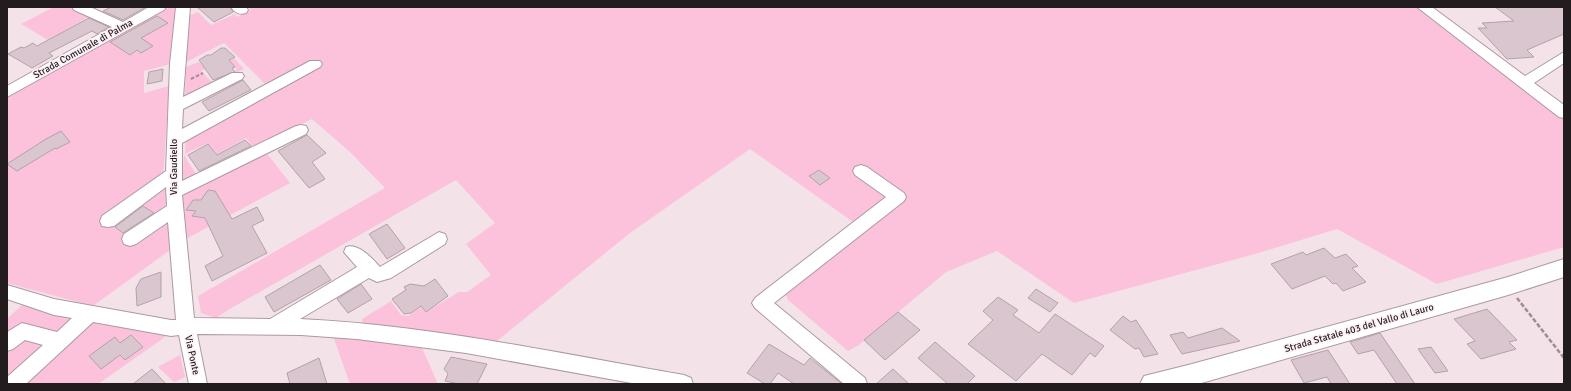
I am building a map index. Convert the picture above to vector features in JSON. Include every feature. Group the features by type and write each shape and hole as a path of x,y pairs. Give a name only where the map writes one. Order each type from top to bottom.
{"main road":[{"name":"Strada Statale 403 del Vallo di Lauro","path":"1152,384 1192,375 1508,286 1564,268"}],"street":[{"name":"Via Gaudiello","path":"183,7 177,64 173,174 186,326"},
{"path":"1424,7 1564,113"},
{"path":"87,8 123,27"},
{"name":"Strada Comunale di Palma","path":"7,92 154,8"},
{"path":"1524,83 1564,57"},
{"path":"174,140 315,64"},
{"path":"176,106 237,76"},
{"path":"174,192 301,130"},
{"path":"858,384 761,303 898,197 860,171"},
{"path":"108,221 173,174"},
{"path":"130,239 175,209"},
{"path":"352,252 377,275 385,273 439,239"},
{"path":"274,326 371,268"},
{"path":"7,292 54,307 171,328 186,326 274,326 339,328 432,341 684,384"},
{"path":"13,384 89,314"},
{"name":"Via Ponte","path":"186,326 196,383"},
{"path":"7,343 22,331 60,341"}],"path":[{"path":"1508,286 1564,358"}],"shaded area":[{"path":"54,7 69,7 90,16 48,40 21,24"},
{"path":"169,7 174,7 178,39 174,63 144,71 144,93 169,86 163,179 111,225 129,237 167,218 170,250 93,306 7,283 7,96"},
{"path":"248,7 1426,7 1564,112 1564,247 1437,284 1337,229 1255,254 1074,303 997,251 946,272 859,345 848,351 788,300 785,292 856,224 750,149 630,233 492,345 363,326 362,319 391,301 401,315 408,316 421,307 426,312 459,292 467,292 491,275 466,244 495,223 456,180 216,318 201,313 198,296 385,188 350,152 312,119 253,148 246,138 217,154 208,143 185,154 186,137 272,91 224,43 186,62 186,17 198,12 211,25 235,14 237,17 251,10"},
{"path":"234,58 244,69 185,98 186,67 199,62 205,69 201,71 212,82 237,70 230,60"},
{"path":"265,151 290,183 182,241 178,195"},
{"path":"184,155 197,176 182,184"},
{"path":"165,188 167,210 158,216 141,204"},
{"path":"22,305 75,317 46,348 7,382 7,319"},
{"path":"89,319 168,335 98,384 20,384"},
{"path":"333,336 422,348 438,384 350,384"},
{"path":"180,355 185,377 174,382 158,367"}],"building":[{"path":"111,7 144,8 123,20 103,11"},
{"path":"197,7 230,7 233,12 214,22"},
{"path":"1495,7 1564,7 1564,34 1527,50 1534,57 1507,59 1478,28 1487,28 1482,23 1514,21"},
{"path":"157,16 168,23 141,38 153,46 141,53 137,50 130,55 110,42"},
{"path":"89,18 109,27 97,34 92,31 49,53 53,56 32,68 8,54 33,43 37,46"},
{"path":"221,48 225,48 235,57 229,60 235,67 232,68 235,72 213,80 199,60 207,55 211,55"},
{"path":"163,69 162,81 147,84 149,72"},
{"path":"243,80 251,90 209,111 202,102"},
{"path":"61,131 70,142 56,149 55,148 17,171 7,164 46,139"},
{"path":"307,135 326,153 312,162 325,179 309,188 278,151"},
{"path":"245,140 251,146 199,171 188,155 208,144 217,155"},
{"path":"819,170 830,178 820,185 809,176"},
{"path":"208,190 215,191 232,219 257,207 264,220 252,226 267,253 212,281 205,266 223,256 205,218 192,216 196,211 186,210 193,200 201,200"},
{"path":"143,206 154,213 123,233 115,227"},
{"path":"387,224 405,248 387,259 369,234"},
{"path":"1324,248 1335,258 1346,254 1358,266 1352,268 1366,282 1343,291 1336,283 1333,284 1325,276 1292,289 1271,264 1303,252 1306,255"},
{"path":"320,265 331,280 274,312 265,297"},
{"path":"161,272 161,297 137,306 136,288 141,279"},
{"path":"435,279 448,296 426,312 421,306 411,313 404,314 392,299 406,290 404,287 410,284 424,286"},
{"path":"361,284 372,299 348,313 337,299"},
{"path":"1036,289 1058,303 1050,312 1028,298"},
{"path":"998,297 1018,310 1013,315 1039,333 1055,314 1104,346 1095,357 1090,353 1072,375 1042,354 1016,381 968,344 993,320 983,311"},
{"path":"1487,309 1517,340 1509,342 1516,349 1481,359 1467,344 1475,341 1454,319"},
{"path":"898,312 920,330 885,360 864,340"},
{"path":"1123,316 1131,322 1136,320 1158,354 1144,357 1139,348 1135,349 1110,330"},
{"path":"1222,328 1240,341 1182,354 1170,335 1183,332 1188,338"},
{"path":"1380,333 1415,384 1397,384 1374,350 1358,354 1350,342"},
{"path":"131,335 143,347 125,360 120,355 101,369 89,356 115,337 120,343"},
{"path":"935,342 975,376 967,384 948,384 918,358"},
{"path":"769,344 804,365 810,358 842,384 794,384 778,373 770,384 765,384 747,373"},
{"path":"1431,347 1448,371 1435,373 1418,349"},
{"path":"1328,350 1350,384 1331,384 1327,377 1304,383 1291,360"},
{"path":"451,357 487,364 477,384 459,384 445,381 448,374 444,369"},
{"path":"319,358 327,384 290,384 287,373"},
{"path":"152,369 166,384 133,384"},
{"path":"893,369 909,384 876,384"}]}
